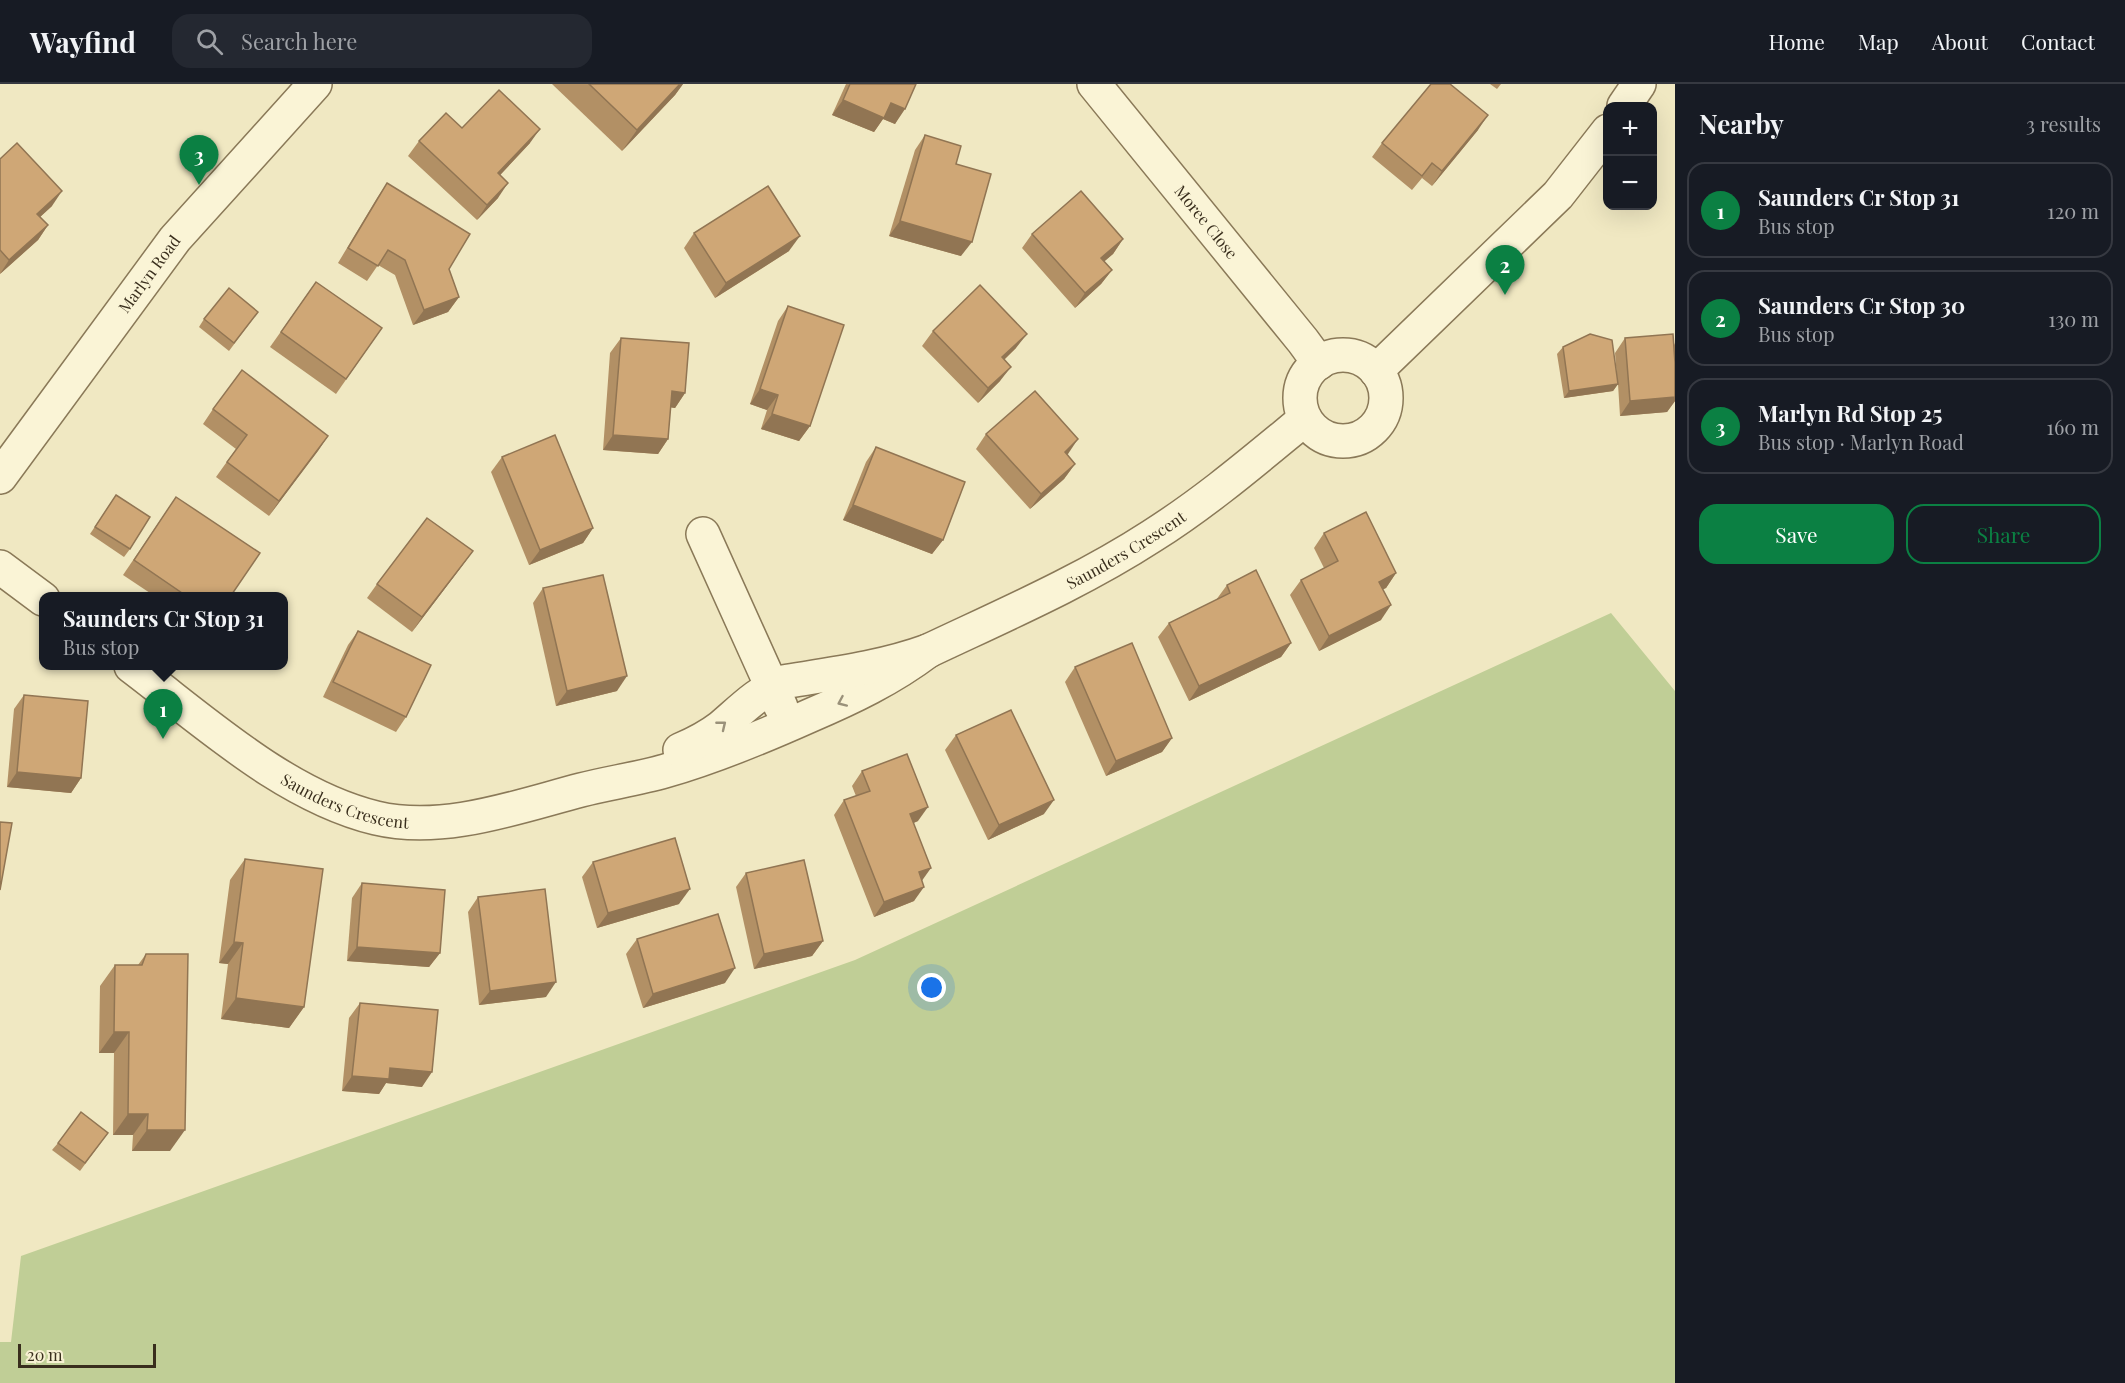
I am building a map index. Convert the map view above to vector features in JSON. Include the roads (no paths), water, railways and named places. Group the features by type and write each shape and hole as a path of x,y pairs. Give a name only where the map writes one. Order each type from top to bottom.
{"street":[{"name":"Marlyn Road","path":"0,477 175,239 315,84"},
{"name":"Moree Close","path":"1094,84 1296,332 1318,363"},
{"path":"1627,102 1639,84"},
{"path":"1376,371 1558,195 1603,137"},
{"path":"1349,356 1368,364 1376,371 1385,391 1386,402 1378,423 1371,431 1352,441 1330,440 1311,429 1300,402 1302,384 1311,368 1318,363 1328,358 1349,356"},
{"name":"Saunders Crescent","path":"135,670 274,772 318,798 376,818 427,823 492,814 700,760 789,726 876,685 928,651 1073,583 1153,536 1218,490 1305,419"},
{"path":"703,534 789,726"},
{"path":"0,567 39,596"},
{"name":"Saunders Crescent","path":"594,787 704,738 755,697 783,682 870,668 928,651"}],"place":[{"name":"Marlyn Rd Stop 25","path":"199,185"},
{"name":"Saunders Cr Stop 30","path":"1505,295"},
{"name":"Saunders Cr Stop 31","path":"163,739"}]}
